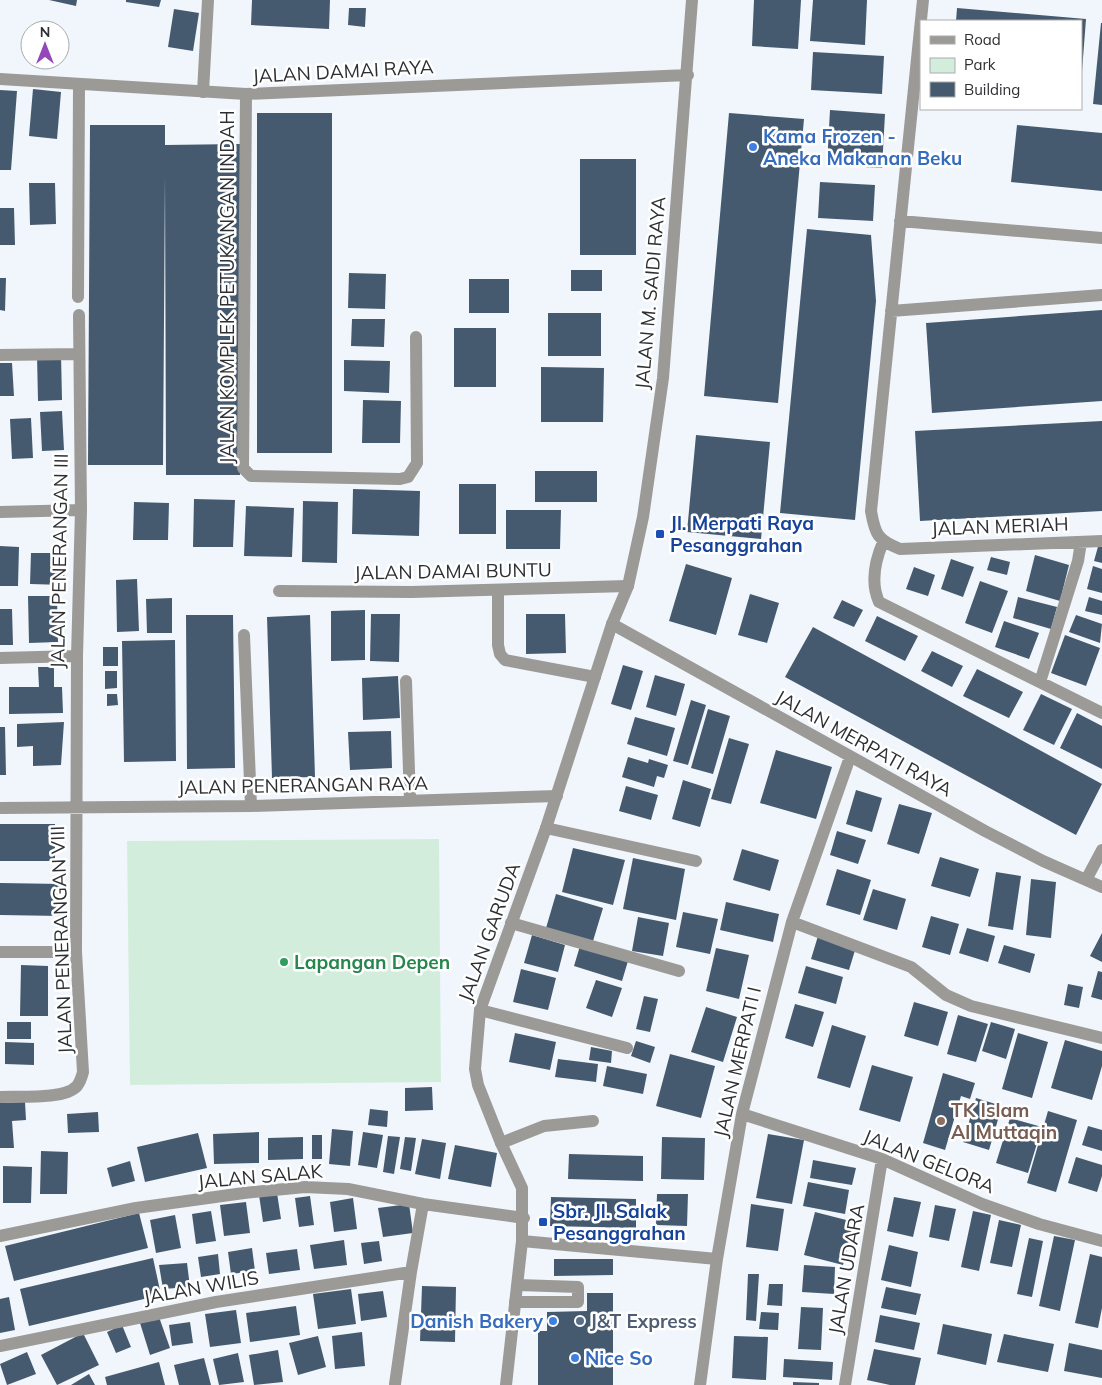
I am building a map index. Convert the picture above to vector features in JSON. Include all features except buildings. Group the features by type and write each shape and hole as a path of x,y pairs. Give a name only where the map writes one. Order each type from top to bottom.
{"street":[{"path":"202,92 208,0"},
{"name":"JALAN M. SAIDI RAYA","path":"628,586 643,517 663,378 688,75 692,0"},
{"path":"921,20 923,0"},
{"path":"920,29 871,511 874,530 883,542 876,559 874,584 879,602 1102,713"},
{"name":"JALAN DAMAI RAYA","path":"0,79 246,94 688,75"},
{"path":"78,85 78,297"},
{"name":"JALAN KOMPLEK PETUKANGAN INDAH","path":"246,94 243,468 245,473 251,476 400,479 408,477 417,463 416,336"},
{"path":"900,221 1102,238"},
{"path":"891,310 1102,295"},
{"name":"JALAN PENERANGAN III","path":"76,807 76,656 81,510 79,315"},
{"path":"0,355 79,354"},
{"path":"0,512 81,510"},
{"name":"JALAN MERIAH","path":"883,542 900,549 1102,541"},
{"path":"1040,682 1078,561 1081,542"},
{"name":"JALAN DAMAI BUNTU","path":"278,591 412,592 628,586"},
{"name":"JALAN GARUDA","path":"506,1385 524,1218 522,1188 501,1143 478,1085 475,1069 480,1010 546,828 612,624 628,586"},
{"path":"498,590 498,645 500,654 505,660 595,677"},
{"name":"JALAN MERPATI RAYA","path":"612,624 985,831 1102,887"},
{"path":"244,635 251,806"},
{"path":"0,658 76,656"},
{"path":"406,681 410,801"},
{"name":"JALAN MERPATI I","path":"700,1385 717,1259 742,1114 792,922 850,757"},
{"name":"JALAN PENERANGAN RAYA","path":"0,808 251,806 556,796"},
{"name":"JALAN PENERANGAN VIII","path":"0,1097 65,1092 78,1085 83,1072 76,952 76,807"},
{"path":"546,828 696,861"},
{"path":"1086,880 1102,850"},
{"path":"792,922 911,967 946,995 972,1006 1102,1038"},
{"path":"511,924 679,971"},
{"path":"0,952 76,952"},
{"path":"480,1010 627,1048"},
{"name":"JALAN GELORA","path":"742,1114 882,1159 982,1204 1038,1224 1102,1241"},
{"path":"501,1143 544,1126 593,1121"},
{"name":"JALAN UDARA","path":"845,1385 882,1159"},
{"name":"JALAN SALAK","path":"0,1236 136,1208 244,1193 305,1188 348,1189 423,1204 524,1218"},
{"path":"395,1384 423,1204"},
{"path":"522,1242 717,1259"},
{"name":"JALAN WILIS","path":"0,1346 216,1302 411,1272"},
{"path":"516,1302 578,1302 578,1287 518,1285"},
{"path":"390,1385 401,1385"}],"green space":[{"name":"Lapangan Depen","path":"439,839 441,1082 130,1085 127,841"}],"place":[{"name":"Kama Frozen - Aneka Makanan Beku","path":"753,147"},
{"name":"Jl. Merpati Raya Pesanggrahan","path":"660,534"},
{"name":"Lapangan Depen","path":"284,962"},
{"name":"TK Islam Al Muttaqin","path":"941,1121"},
{"name":"Sbr. Jl. Salak Pesanggrahan","path":"543,1222"},
{"name":"Danish Bakery","path":"553,1321"},
{"name":"J&T Express","path":"580,1321"},
{"name":"Nice So","path":"575,1358"}]}
